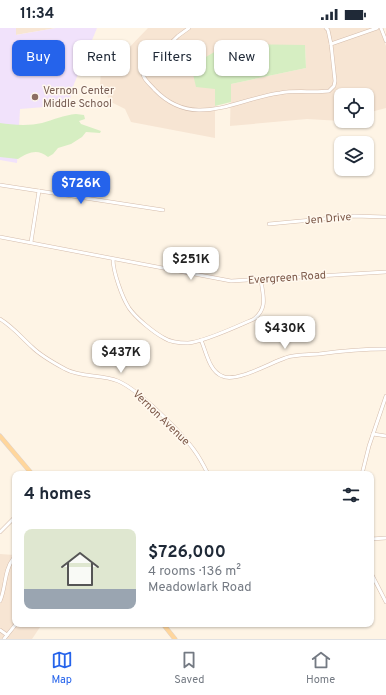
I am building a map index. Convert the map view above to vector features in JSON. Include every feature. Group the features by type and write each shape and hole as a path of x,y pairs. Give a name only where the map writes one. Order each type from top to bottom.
{"main road":[{"path":"0,436 29,471"},
{"path":"166,627 176,639"}],"street":[{"path":"189,28 178,36 143,70 142,73 144,78 162,97 170,102 191,109 206,110 279,93 329,91 334,86 335,81 331,44 328,30 326,28"},
{"path":"331,44 377,28"},
{"path":"381,28 386,41"},
{"path":"0,185 163,210"},
{"path":"30,242 39,191"},
{"name":"Jen Drive","path":"270,224 354,216 386,217"},
{"name":"Evergreen Road","path":"0,237 231,281 386,272"},
{"path":"113,259 113,264 130,309 142,321 165,338 188,343 202,340 254,319 260,314 263,307 261,280"},
{"name":"Vernon Avenue","path":"0,320 18,333 42,355 66,370 77,374 108,378 131,389 151,405 179,433 194,450 206,471"},
{"path":"202,340 216,373 222,377 229,378 243,375 287,357 371,348 386,349"},
{"path":"363,471 373,434 386,396"},
{"path":"373,434 386,436"},
{"path":"0,532 12,520"},
{"path":"374,539 386,538"},
{"path":"0,601 4,590 9,564 12,560"},
{"path":"374,579 386,602"},
{"path":"4,639 14,627"},
{"path":"0,630 8,634"}],"shaded area":[{"name":"Vernon Center Middle School","path":"0,28 16,28 16,35 56,28 97,28 92,40 73,40 73,76 77,76 72,89 69,105 20,109 17,163 0,160"},
{"path":"16,28 56,28 15,35"},
{"path":"148,28 379,28 386,46 386,108 374,111 374,88 334,88 334,121 307,119 230,126 231,84 306,68 305,45 269,63 269,40 214,40 214,76 242,76 215,89 215,138 131,122 125,109 111,102 100,84 101,76 130,76 130,47"},
{"path":"0,554 12,555 12,627 40,627 32,639 0,639"}],"green space":[{"path":"269,45 305,45 306,68 269,76"},
{"path":"214,52 214,76 268,76 231,84 231,102 215,106 215,89 196,87 193,76 206,76 206,57"},
{"path":"76,114 84,115 85,119 79,121 81,124 101,131 100,133 86,132 82,137 71,144 58,148 48,157 44,154 33,152 18,159 0,157 0,123 32,125 63,116"}],"place":[{"name":"Vernon Center Middle School","path":"35,97"}]}
